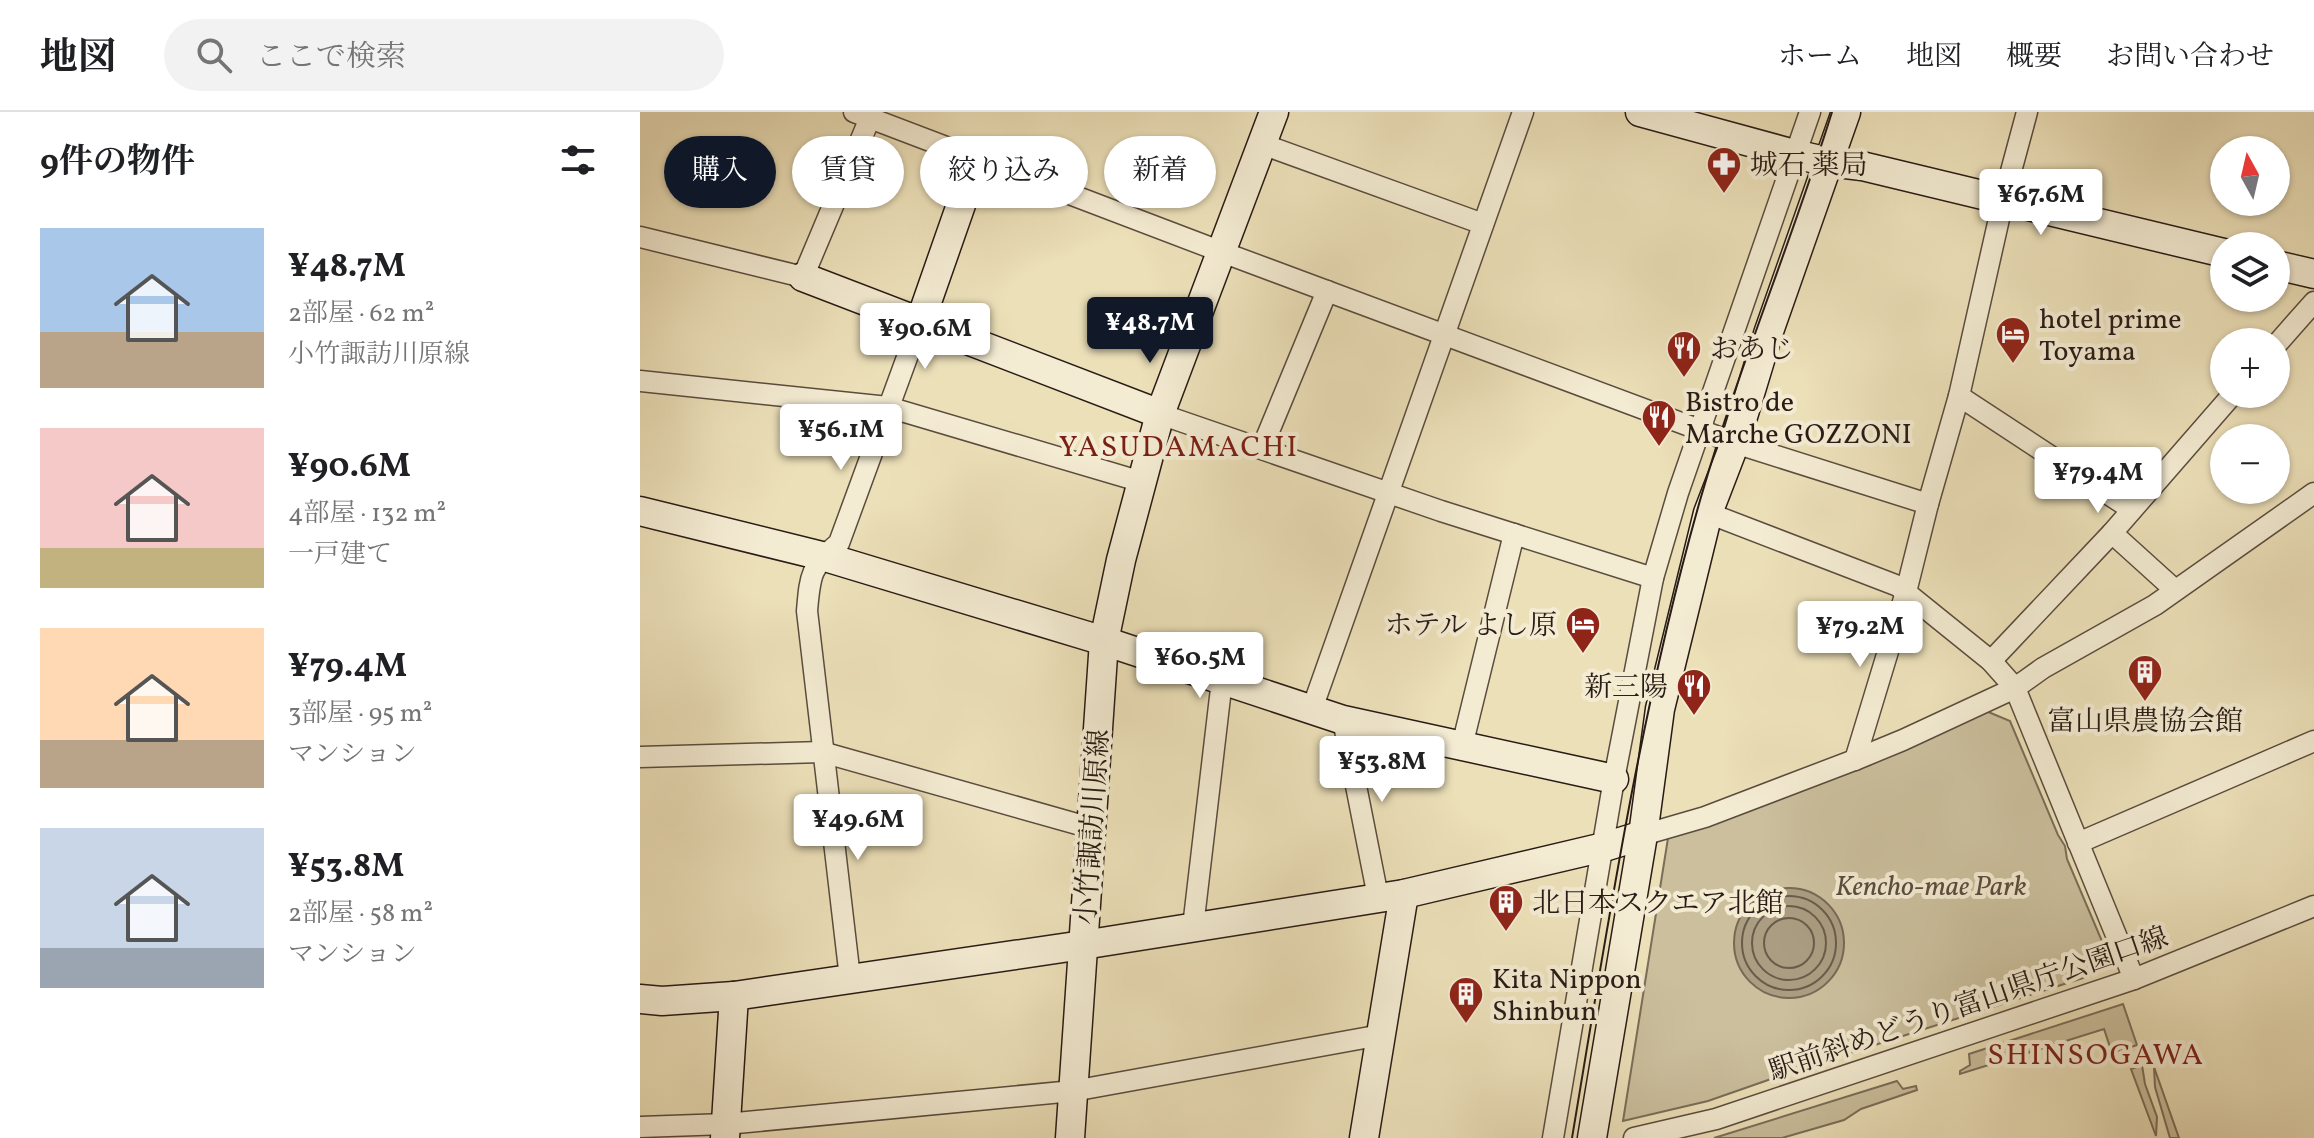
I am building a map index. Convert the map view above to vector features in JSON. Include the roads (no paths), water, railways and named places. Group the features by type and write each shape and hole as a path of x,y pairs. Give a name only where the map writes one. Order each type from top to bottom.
{"street":[{"name":"小竹諏訪川原線","path":"1070,1138 1104,641 1121,560 1160,414 1274,112"},
{"path":"1312,709 1523,112"},
{"path":"1640,112 1794,154 1862,166 2210,250"},
{"path":"1553,1138 1614,779 1653,578 1700,430 1810,112"},
{"path":"1592,1138 1643,835 1660,709 1708,513 1735,443 1768,334 1846,112"},
{"path":"1855,760 1906,592 1959,396 2003,201 2027,112"},
{"path":"803,277 862,115 901,120 932,136"},
{"path":"1262,144 1483,224"},
{"path":"1088,201 1735,443 1928,504"},
{"path":"850,978 807,611 810,575 822,556 839,543 960,208"},
{"path":"640,237 803,277 1160,414 1388,493 1653,578"},
{"path":"2290,268 2314,274"},
{"path":"1262,448 1327,291"},
{"path":"2290,329 2314,302"},
{"path":"640,381 888,407 1142,482"},
{"path":"1959,396 2131,509"},
{"path":"1991,661 2112,533 2221,408"},
{"path":"640,999 662,1001 734,996 1083,945 1391,895 1604,847 1705,817 1855,760 2015,688 2043,668 2155,605 2314,493"},
{"path":"640,511 822,556 1104,641 1343,720 1614,779"},
{"path":"1708,513 1898,586 1991,661 2015,688 2134,979"},
{"path":"2112,533 2175,590"},
{"path":"1462,746 1514,534"},
{"path":"1193,927 1222,680"},
{"path":"1343,720 1391,895 1381,1035 1364,1138"},
{"path":"2078,843 2314,741"},
{"path":"640,757 822,752 1091,828"},
{"name":"駅前斜めどうり富山県庁公園口線","path":"1634,1138 1716,1119 2134,979 2314,906"},
{"path":"725,1131 734,996"},
{"path":"640,1127 725,1131 1073,1091 1381,1035"}],"water":[{"path":"1789,888 1810,892 1828,904 1840,922 1844,943 1840,964 1828,982 1810,994 1789,998 1768,994 1750,982 1738,964 1734,943 1738,922 1750,904 1768,892"}],"tram line":[{"path":"1572,1138 1643,735 1680,576 1716,448 1832,112"}],"place":[{"name":"城石 薬局","path":"1724,195"},
{"name":"hotel prime Toyama","path":"2013,365"},
{"name":"おあじ","path":"1684,379"},
{"name":"Bistro de Marche GOZZONI","path":"1659,448"},
{"name":"ホテル よし原","path":"1583,655"},
{"name":"富山県農協会館","path":"2145,703"},
{"name":"新三陽","path":"1694,717"},
{"name":"北日本スクエア北館","path":"1506,933"},
{"name":"Kita Nippon Shinbun","path":"1466,1025"}],"district":[{"name":"YASUDAMACHI","path":"1179,446"},
{"name":"SHINSOGAWA","path":"2096,1054"}],"park label":[{"name":"Kencho-mae Park","path":"1931,885"}]}
